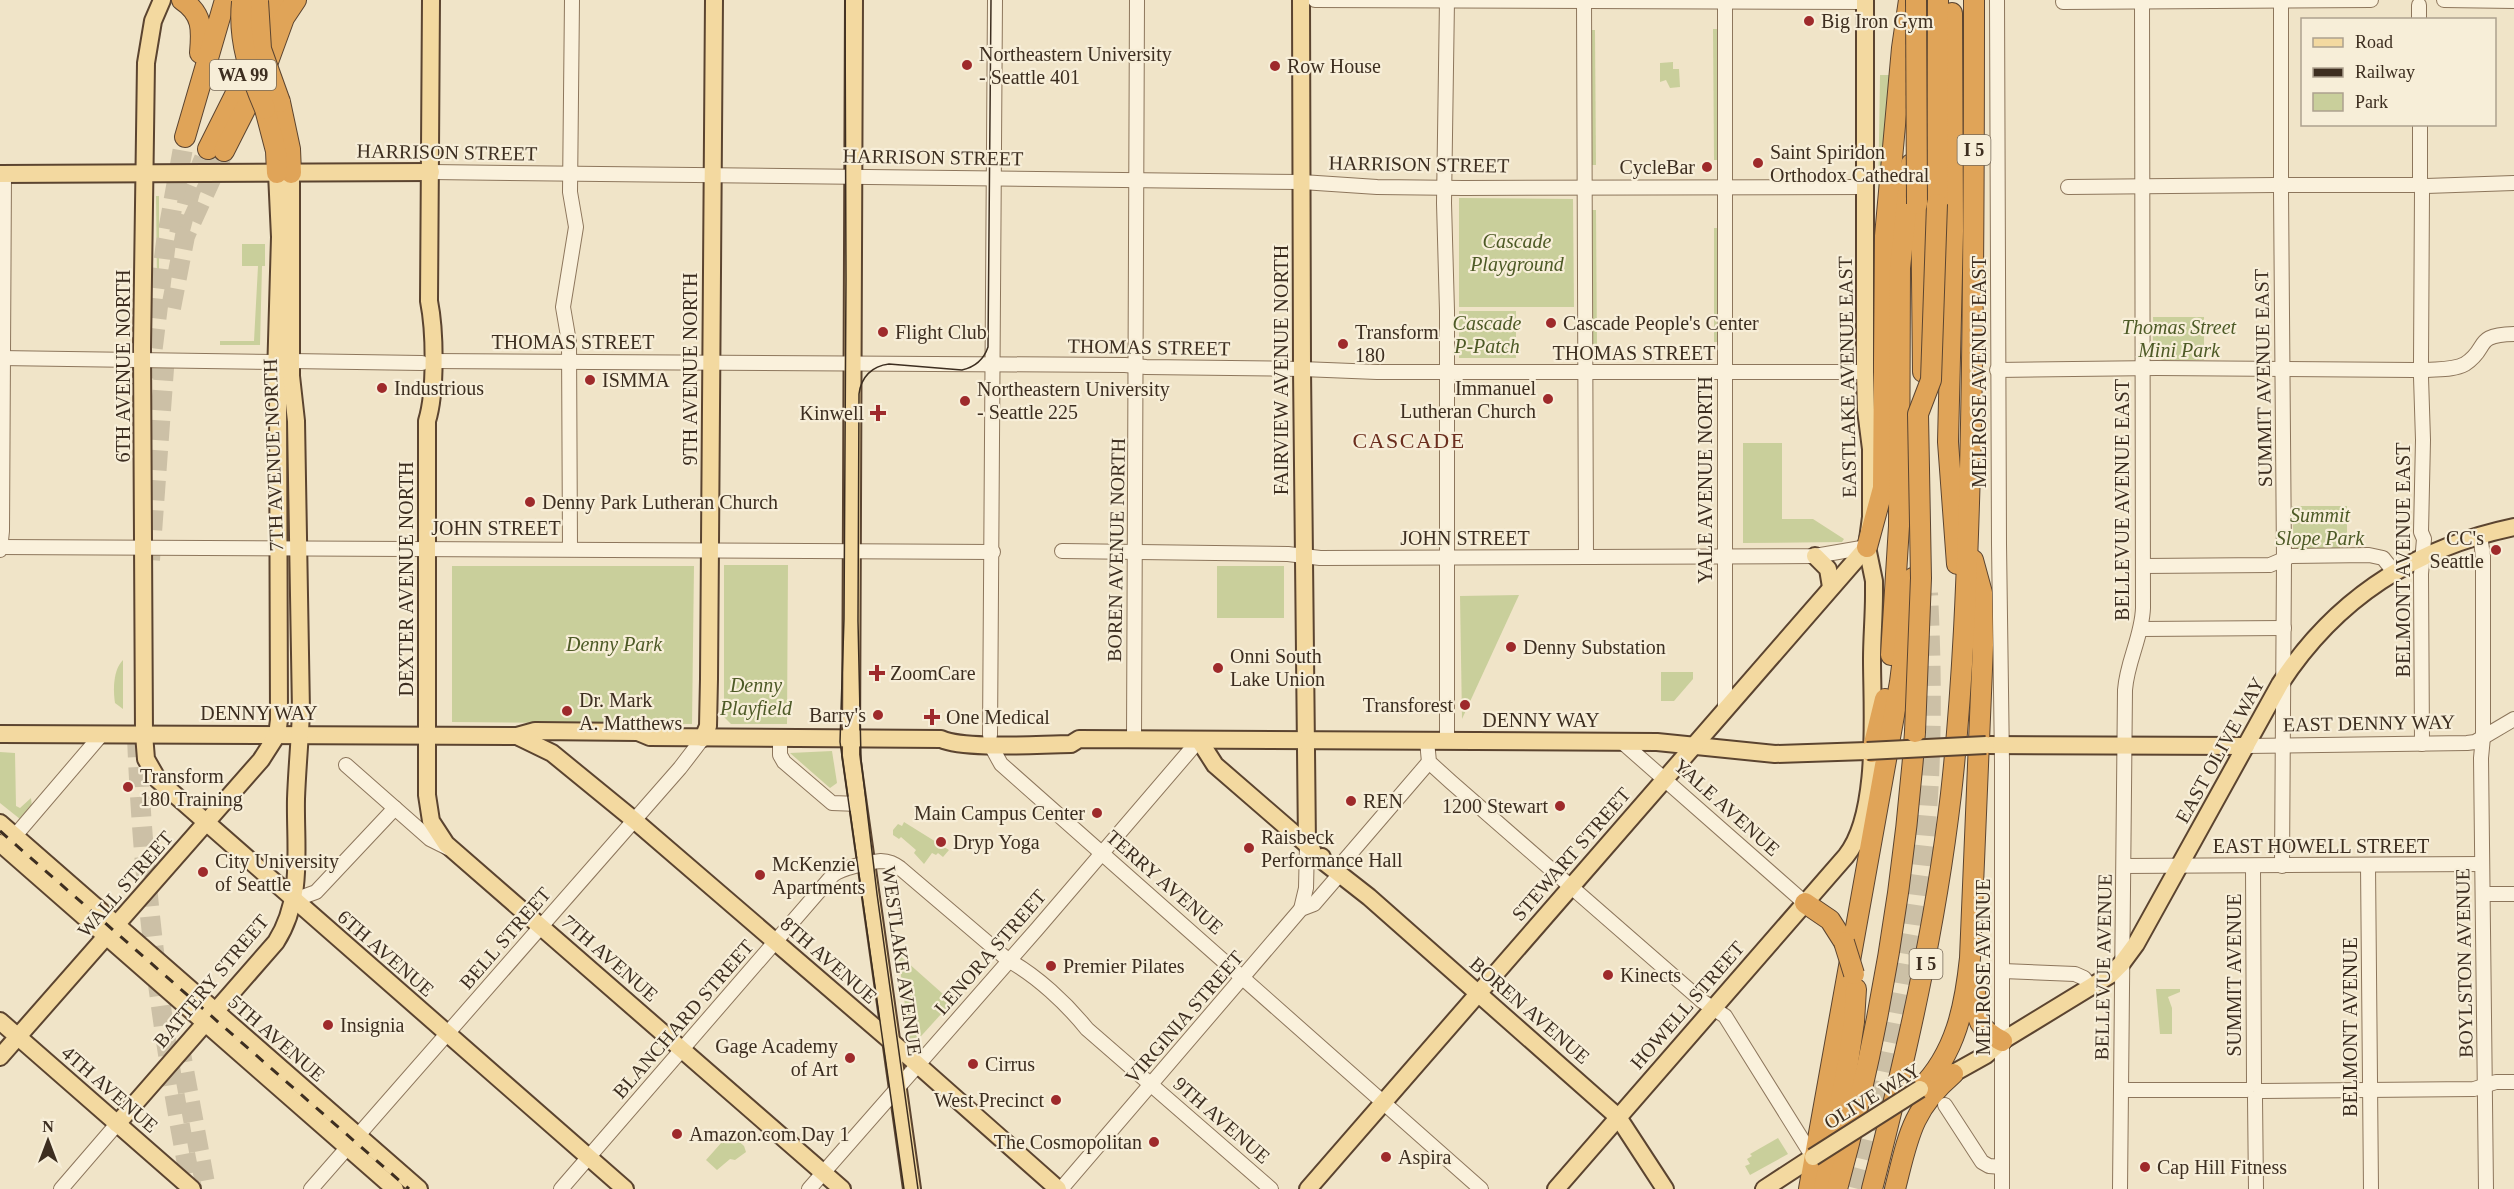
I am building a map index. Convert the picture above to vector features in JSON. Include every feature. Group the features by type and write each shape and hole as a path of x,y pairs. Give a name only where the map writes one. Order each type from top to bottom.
{"highway":[{"path":"182,0 196,12 202,25 198,85"},
{"name":"WA 99","path":"274,0 235,95 216,150 265,70 284,18 296,0"},
{"path":"1867,547 1883,488 1884,265 1887,205 1909,0"},
{"name":"I 5","path":"1872,1189 1906,1056 1925,968 1950,797 1964,642 1974,299 1974,0"},
{"path":"245,1 261,49 272,106 289,138 284,173"},
{"name":"WA 99","path":"185,137 198,85 245,1"},
{"path":"1872,752 1883,712 1891,656 1899,558 1900,268 1905,201 1933,3"},
{"path":"1933,3 1953,231 1948,451 1964,642"},
{"name":"I 5","path":"1837,1189 1873,1039 1897,899 1909,798 1920,639 1918,414 1930,380 1937,204 1933,3"},
{"path":"1920,100 1924,489 1928,587"},
{"path":"1867,547 1886,526 1900,482"},
{"path":"1809,1189 1900,682 1924,489"},
{"path":"1920,1089 1944,1061 1954,1037 1965,996 1970,958 1977,825 1983,593 1968,540"},
{"path":"1805,903 1830,920 1844,942 1856,989 1854,1022 1824,1189"},
{"path":"1970,958 1981,1027 1987,1034 2002,1041"},
{"path":"1895,1189 1910,1130 1917,1115 1937,1088 1953,1074"}],"main road":[{"name":"6TH AVENUE NORTH","path":"144,734 143,360 146,63 153,21 162,0"},
{"name":"DEXTER AVENUE NORTH","path":"431,0 429,300 422,318 427,362 422,405 428,421 429,813 440,837 453,850"},
{"name":"9TH AVENUE NORTH","path":"702,738 708,724 714,0"},
{"name":"WESTLAKE AVENUE","path":"854,0 851,738 912,1189"},
{"name":"FAIRVIEW AVENUE NORTH","path":"1301,0 1307,845"},
{"name":"EASTLAKE AVENUE EAST","path":"1851,850 1861,826 1872,752 1874,581 1867,547 1871,517 1871,459 1865,372 1865,1"},
{"name":"HARRISON STREET","path":"2,174 431,172"},
{"name":"7TH AVENUE NORTH","path":"277,735 279,722 278,548 284,362 284,173"},
{"name":"7TH AVENUE NORTH","path":"284,362 296,421 301,711 298,735 297,878 294,900"},
{"name":"EAST OLIVE WAY","path":"2002,1041 2110,975 2122,963 2136,944 2284,678 2329,623 2366,591 2422,556 2453,543 2514,527"},
{"name":"STEWART STREET","path":"1308,1189 1867,547"},
{"path":"1815,556 1828,569 1832,587"},
{"name":"DENNY WAY","path":"0,734 517,736 535,731 638,732 650,737"},
{"name":"6TH AVENUE","path":"144,734 146,759 152,772 294,900 625,1189"},
{"name":"WALL STREET","path":"0,1058 261,760 277,735"},
{"name":"DENNY WAY","path":"517,736 535,741 639,741 650,737 941,739 952,735 990,739 1071,735 1079,740 1622,742 1694,745 1730,751 1775,754 1994,745"},
{"name":"8TH AVENUE","path":"517,736 552,753 634,820 1059,1189"},
{"name":"BOREN AVENUE","path":"1199,740 1215,765 1479,993 1618,1117 1665,1189"},
{"path":"561,741 562,754 569,767"},
{"name":"EAST DENNY WAY","path":"1994,745 2246,746"},
{"name":"5TH AVENUE","path":"0,823 5,845 112,931 352,1142 419,1189"},
{"name":"7TH AVENUE","path":"453,850 842,1189"},
{"name":"HOWELL STREET","path":"1556,1189 1851,850"},
{"name":"BATTERY STREET","path":"117,1124 276,942 288,920 294,900"},
{"name":"4TH AVENUE","path":"0,1021 192,1189"},
{"name":"OLIVE WAY","path":"1764,1189 1796,1168 1808,1150 1920,1089 1953,1074 1986,1055 2002,1041"},
{"name":"5TH AVENUE","path":"352,1142 394,1189"}],"street":[{"path":"570,548 569,342 563,307 576,228 570,192 572,0"},
{"path":"990,739 995,0"},
{"name":"BOREN AVENUE NORTH","path":"1134,740 1137,0"},
{"path":"1315,0 1865,1"},
{"name":"MELROSE AVENUE EAST","path":"1994,745 1997,0"},
{"path":"2063,2 2371,0"},
{"path":"2444,0 2514,1"},
{"path":"1447,1 1445,188 1447,741"},
{"path":"1584,1 1586,557"},
{"name":"YALE AVENUE NORTH","path":"1725,1 1725,709"},
{"name":"BELLEVUE AVENUE EAST","path":"2126,745 2126,682 2141,629 2143,566 2142,1"},
{"name":"SUMMIT AVENUE EAST","path":"2281,1 2283,745"},
{"path":"2419,2 2419,18"},
{"name":"BELMONT AVENUE EAST","path":"2420,126 2422,744"},
{"name":"HARRISON STREET","path":"431,172 1302,182 1377,187 1445,188 1865,187"},
{"path":"1,548 2,174"},
{"path":"2068,187 2514,183"},
{"path":"1997,370 2142,368 2421,370 2461,366 2470,360 2487,338 2498,334 2514,334"},
{"name":"THOMAS STREET","path":"2,358 284,362 853,363 1137,366 1377,372 1865,372"},
{"name":"BOYLSTON AVENUE","path":"2480,535 2483,556 2481,758 2486,1189"},
{"name":"JOHN STREET","path":"1,548 427,547 993,552"},
{"name":"JOHN STREET","path":"1062,551 1447,558 1725,557 1815,556 1867,547"},
{"path":"2143,566 2270,564 2291,556 2378,555 2394,572"},
{"path":"2141,629 2284,628"},
{"name":"EAST DENNY WAY","path":"2246,746 2467,743 2483,737 2514,719"},
{"path":"5,845 102,734"},
{"name":"BELL STREET","path":"311,1189 680,768 702,738"},
{"path":"780,738 780,755 784,762 827,800 838,805 859,804"},
{"name":"TERRY AVENUE","path":"990,739 1001,764 1481,1189"},
{"name":"LENORA STREET","path":"809,1189 1199,740"},
{"path":"1427,741 1429,762 1570,887 1725,1016 1808,1150"},
{"name":"YALE AVENUE","path":"1622,742 1805,903"},
{"name":"MELROSE AVENUE","path":"1994,745 2003,971 2002,1189"},
{"name":"BELLEVUE AVENUE","path":"2120,1189 2126,745"},
{"path":"2282,866 2283,745"},
{"name":"VIRGINIA STREET","path":"1059,1189 1301,909 1314,904 1342,875 1429,762"},
{"name":"7TH AVENUE","path":"346,765 430,839 453,850"},
{"path":"294,900 316,892 395,808"},
{"path":"1301,909 1306,888 1307,845"},
{"name":"9TH AVENUE","path":"868,864 882,861 892,863 1073,1012 1087,1029 1271,1189"},
{"name":"BLANCHARD STREET","path":"561,1189 836,872 868,864"},
{"name":"EAST HOWELL STREET","path":"2124,866 2482,864"},
{"name":"SUMMIT AVENUE","path":"2253,866 2256,1189"},
{"name":"BELMONT AVENUE","path":"2368,866 2371,1189"},
{"path":"2483,894 2514,894"},
{"path":"2003,971 2071,973 2081,976 2091,987"},
{"path":"2121,1090 2474,1089 2496,1082 2514,1082"},
{"path":"1945,1105 1982,1162 1989,1166 2002,1167"},
{"name":"BATTERY STREET","path":"61,1189 117,1124"}],"green space":[{"path":"1713,29 1719,29 1719,160 1714,160"},
{"path":"1589,30 1595,30 1596,165 1588,165"},
{"path":"1673,62 1673,69 1679,69 1680,87 1670,88 1666,80 1660,82 1660,63"},
{"path":"1880,75 1894,75 1882,202 1878,201"},
{"path":"156,196 159,196 159,283 157,283"},
{"name":"Cascade Playground","path":"1459,198 1573,199 1574,307 1459,307"},
{"path":"1588,210 1596,210 1597,346 1591,346"},
{"path":"1714,228 1719,228 1719,342 1714,342"},
{"path":"242,244 265,244 265,266 262,266 260,345 220,345 220,341 254,341 258,266 242,266"},
{"name":"Cascade P-Patch","path":"1459,311 1516,311 1516,358 1459,358"},
{"name":"Thomas Street Mini Park","path":"2153,317 2204,317 2204,360 2162,360 2158,357 2153,341"},
{"path":"1743,443 1782,443 1782,519 1813,519 1844,539 1842,542 1743,543"},
{"name":"Summit Slope Park","path":"2292,506 2347,506 2347,543 2340,548 2294,548"},
{"name":"Denny Playfield","path":"724,565 788,565 787,724 731,724 724,717"},
{"name":"Denny Park","path":"452,566 694,566 692,724 452,722"},
{"path":"1217,566 1284,566 1284,618 1217,618"},
{"path":"1519,595 1462,719 1460,596"},
{"path":"123,660 123,709 115,703 114,692 116,675"},
{"path":"1661,672 1693,672 1693,679 1674,701 1661,701"},
{"path":"832,751 837,783 830,788 790,753"},
{"path":"0,752 15,753 16,806 20,808 31,798 32,807 20,819 0,803"},
{"path":"904,822 949,850 943,857 938,853 936,855 932,853 924,864 914,853 916,850 901,837 899,839 893,835 893,830 898,824 902,826"},
{"path":"898,954 952,1002 913,1045 910,1042"},
{"path":"2156,989 2180,989 2180,992 2168,997 2172,1008 2172,1034 2160,1034"},
{"path":"730,1133 744,1146 746,1152 735,1160 730,1159 717,1170 706,1160"},
{"path":"1778,1138 1788,1154 1750,1175 1745,1166 1750,1164 1747,1159 1752,1156 1750,1154"}],"tunnel":[{"path":"149,378 166,242 185,137"},
{"path":"179,234 190,192 208,149"},
{"path":"171,308 185,236 224,151"},
{"path":"150,560 165,355"},
{"path":"1858,1189 1891,1048 1920,880 1930,755 1931,686 1928,593"},
{"path":"137,737 149,908 163,1021 192,1189"},
{"path":"179,1043 206,1189"}],"tram line":[{"path":"845,0 844,619 840,742 904,1189"},
{"path":"918,1189 877,894 861,759 858,621 859,394 862,382 868,373 877,367 889,364 962,370 978,362 988,347 991,0"}],"railway":[{"path":"0,831 409,1189"}],"place":[{"name":"Big Iron Gym","path":"1809,21"},
{"name":"Northeastern University - Seattle 401","path":"967,65"},
{"name":"Row House","path":"1275,66"},
{"name":"Saint Spiridon Orthodox Cathedral","path":"1758,163"},
{"name":"CycleBar","path":"1707,167"},
{"name":"Cascade People's Center","path":"1551,323"},
{"name":"Flight Club","path":"883,332"},
{"name":"Transform 180","path":"1343,344"},
{"name":"ISMMA","path":"590,380"},
{"name":"Industrious","path":"382,388"},
{"name":"Immanuel Lutheran Church","path":"1548,399"},
{"name":"Northeastern University - Seattle 225","path":"965,401"},
{"name":"Kinwell","path":"878,413"},
{"name":"Denny Park Lutheran Church","path":"530,502"},
{"name":"CC's Seattle","path":"2496,550"},
{"name":"Denny Substation","path":"1511,647"},
{"name":"Onni South Lake Union","path":"1218,668"},
{"name":"ZoomCare","path":"877,673"},
{"name":"Transforest","path":"1465,705"},
{"name":"Dr. Mark A. Matthews","path":"567,711"},
{"name":"Barry's","path":"878,715"},
{"name":"One Medical","path":"932,717"},
{"name":"Transform 180 Training","path":"128,787"},
{"name":"REN","path":"1351,801"},
{"name":"1200 Stewart","path":"1560,806"},
{"name":"Main Campus Center","path":"1097,813"},
{"name":"Dryp Yoga","path":"941,842"},
{"name":"Raisbeck Performance Hall","path":"1249,848"},
{"name":"City University of Seattle","path":"203,872"},
{"name":"McKenzie Apartments","path":"760,875"},
{"name":"Premier Pilates","path":"1051,966"},
{"name":"Kinects","path":"1608,975"},
{"name":"Insignia","path":"328,1025"},
{"name":"Gage Academy of Art","path":"850,1058"},
{"name":"Cirrus","path":"973,1064"},
{"name":"West Precinct","path":"1056,1100"},
{"name":"Amazon.com Day 1","path":"677,1134"},
{"name":"The Cosmopolitan","path":"1154,1142"},
{"name":"Aspira","path":"1386,1157"},
{"name":"Cap Hill Fitness","path":"2145,1167"}],"district":[{"name":"CASCADE","path":"1409,440"}]}
